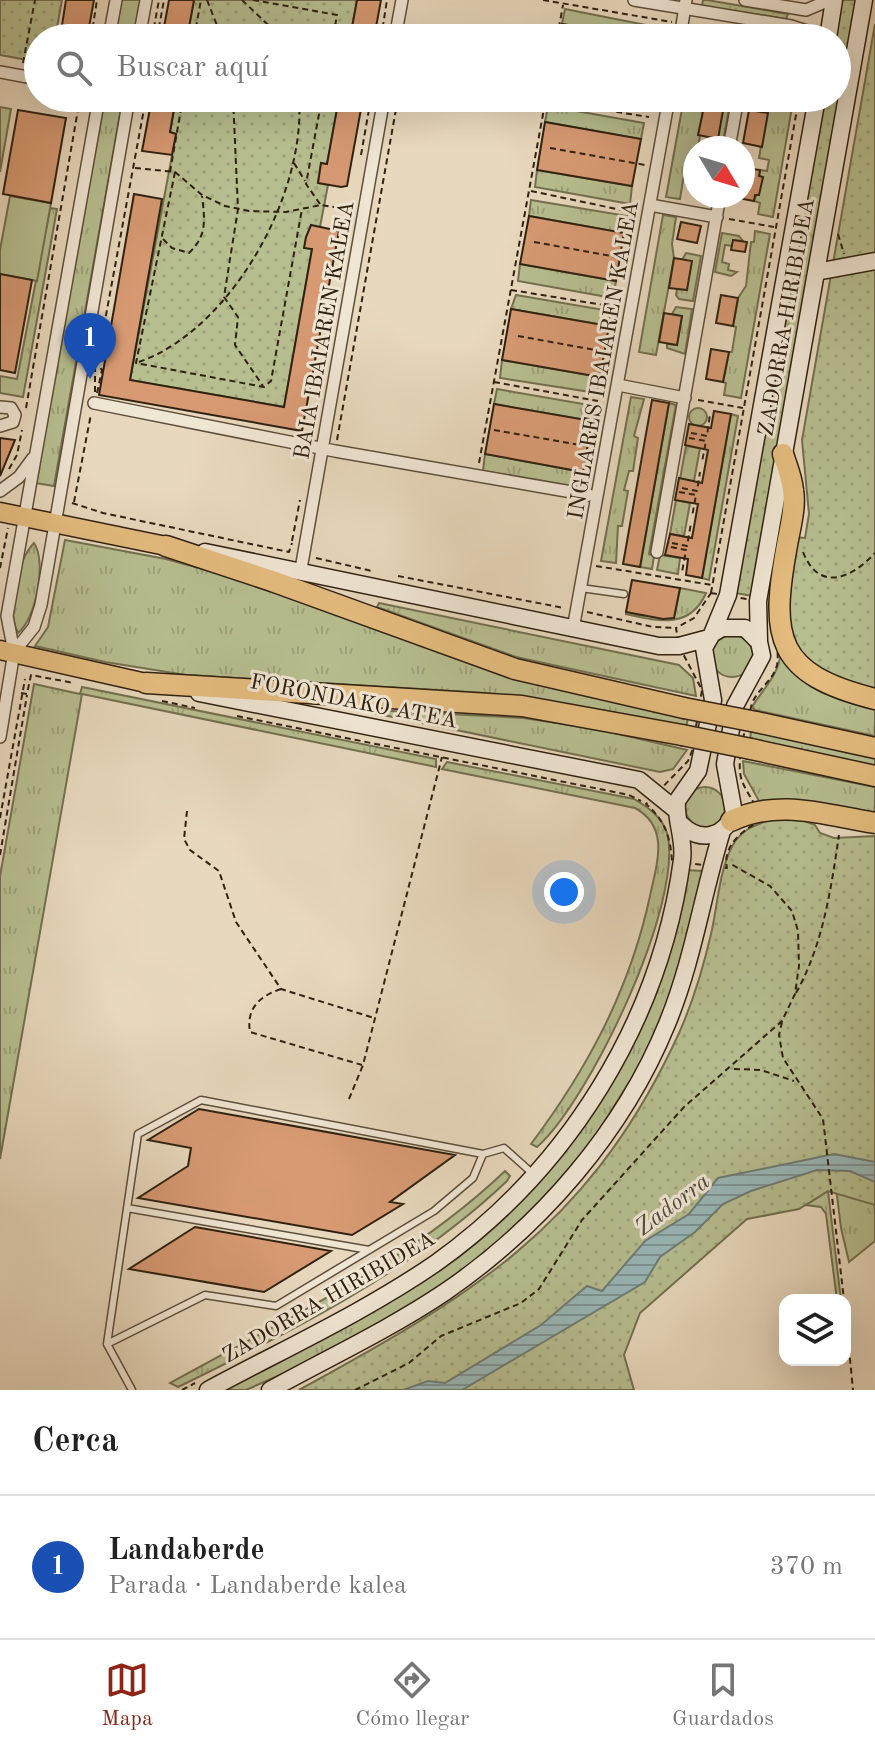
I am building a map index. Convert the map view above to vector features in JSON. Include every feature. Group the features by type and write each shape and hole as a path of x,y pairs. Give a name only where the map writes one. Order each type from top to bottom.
{"highway":[{"path":"783,454 794,491 777,600 780,631 793,656 811,674 842,690 875,699"},
{"path":"166,546 515,669 875,748"},
{"path":"149,691 522,706 682,735 875,776"},
{"path":"726,826 758,809 791,807 875,823"}],"main road":[{"path":"829,24 832,0"},
{"name":"ZADORRA HIRIBIDEA","path":"851,74 864,0"},
{"name":"ZADORRA HIRIBIDEA","path":"710,636 728,595 814,112"},
{"name":"ZADORRA HIRIBIDEA","path":"726,826 734,806 725,764 739,696 760,665 755,617 844,112"},
{"path":"816,272 875,261"},
{"path":"0,512 166,546 301,569 659,646 679,646 737,626 752,633 759,642"},
{"path":"710,636 703,658 713,689 703,752 698,771 679,794 679,817 701,836 726,826"},
{"name":"FORONDAKO ATEA","path":"7,651 149,691 444,750 639,780 679,817"},
{"name":"ZADORRA HIRIBIDEA","path":"208,1390 433,1264 505,1207 535,1175 585,1112 619,1057 643,1003 672,908 681,863 679,817"},
{"path":"270,1390 453,1286 516,1236 584,1163 637,1083 666,1027 695,943 726,826"}],"street":[{"path":"112,24 116,0"},
{"path":"142,24 146,0"},
{"path":"398,24 402,0"},
{"path":"634,0 686,4 781,24"},
{"path":"745,0 806,10 832,0"},
{"path":"682,24 686,4"},
{"path":"0,72 24,77"},
{"path":"0,737 8,691 7,616 97,112"},
{"path":"7,651 38,619 127,112"},
{"name":"BAIA IBAIAREN KALEA","path":"301,569 382,112"},
{"name":"INGLARES IBAIAREN KALEA","path":"573,629 667,112"},
{"path":"731,136 735,112"},
{"path":"650,205 717,217"},
{"path":"658,545 718,208"},
{"path":"618,385 685,398"},
{"path":"94,403 335,451 589,495"},
{"path":"0,407 11,408 15,415 13,422 0,426"},
{"path":"0,491 19,477 36,454"}],"lane":[{"path":"581,588 624,594"},
{"path":"132,1390 107,1344 138,1134 201,1100 483,1154 504,1148 535,1175"},
{"path":"107,1344 205,1295 276,1306 434,1211 473,1178 483,1154"},
{"path":"127,1208 369,1250"}],"path":[{"path":"31,24 35,0"},
{"path":"93,24 97,0"},
{"path":"157,24 161,0"},
{"path":"197,24 201,0"},
{"path":"207,0 216,24"},
{"path":"242,0 267,24"},
{"path":"253,0 337,15 335,24"},
{"path":"383,24 387,0"},
{"path":"543,0 677,24"},
{"path":"559,24 561,2"},
{"path":"21,76 24,60"},
{"path":"25,414 78,112"},
{"path":"74,503 143,112"},
{"path":"170,172 181,112"},
{"path":"234,112 238,209 224,297 238,317 235,345 264,387"},
{"path":"136,363 159,355 224,297 260,247 277,212 294,161 298,112"},
{"path":"306,184 319,112"},
{"path":"335,451 396,112"},
{"path":"477,474 543,112"},
{"path":"620,112 649,117"},
{"path":"711,593 796,112"},
{"path":"550,148 646,165"},
{"path":"294,161 321,205"},
{"path":"133,168 175,172 202,195 238,209 277,212 321,205 364,212"},
{"path":"136,363 175,172"},
{"path":"529,191 631,212"},
{"path":"162,238 181,252 189,253 195,247 204,235 202,195"},
{"path":"264,387 271,381 302,209"},
{"path":"717,217 775,227"},
{"path":"534,242 629,260"},
{"path":"511,290 616,307"},
{"path":"518,336 613,353"},
{"path":"136,363 264,387"},
{"path":"494,382 598,401"},
{"path":"685,398 744,408"},
{"path":"678,433 707,436 710,414"},
{"path":"3,476 17,455 22,426"},
{"path":"494,430 597,448"},
{"path":"678,433 706,441 702,462"},
{"path":"668,488 697,491 700,472"},
{"path":"668,488 696,495 692,517"},
{"path":"59,498 103,513 289,552 291,542 316,546 314,558 383,573"},
{"path":"658,545 687,546 691,523"},
{"path":"0,525 8,527 0,568"},
{"path":"658,545 686,550 682,572"},
{"path":"802,549 815,570 831,578 846,577 875,553"},
{"path":"596,566 713,585"},
{"path":"398,576 653,627 676,628"},
{"path":"0,855 31,675 77,684"},
{"path":"0,818 25,679"},
{"path":"8,691 27,694"},
{"path":"149,691 199,709"},
{"path":"229,715 444,750 629,795 646,804"},
{"path":"349,1099 363,1065 444,750"},
{"path":"187,811 184,839 190,850 219,871 236,922 281,989"},
{"path":"839,835 831,890 810,968 782,1021 779,1035 783,1058 823,1119 843,1294"},
{"path":"725,861 770,886 792,911 798,931 795,994"},
{"path":"363,1065 250,1032 248,1022 254,1005 266,994 281,989 375,1018"},
{"path":"355,1390 409,1363 441,1336 521,1303 539,1289 582,1220 684,1107 732,1069 782,1021"},
{"path":"732,1069 761,1070 796,1081"},
{"path":"851,1366 853,1390"}],"green space":[{"path":"0,0 62,0 58,24 24,24 24,59 0,55"},
{"path":"121,0 141,0 137,24 117,24"},
{"path":"194,0 357,1 353,24 190,24"},
{"path":"703,0 788,14 786,19 702,6"},
{"path":"840,0 859,0 851,45 851,24 836,24"},
{"path":"565,9 641,24 562,24"},
{"path":"875,24 875,688 841,680 817,669 801,655 792,638 788,595 793,537 805,538 809,514 802,440"},
{"path":"0,107 11,109 0,172"},
{"path":"102,112 120,112 54,486 35,483"},
{"path":"174,112 336,112 327,164 321,164 318,183 328,185 320,227 305,248 312,249 284,407 130,380 176,134 170,132"},
{"path":"547,112 582,112 644,123 641,139 545,122"},
{"path":"681,112 703,112 700,136 683,136 680,199 666,197"},
{"path":"717,112 728,112 724,136 717,136"},
{"path":"767,112 791,112 773,217 758,214 760,203 755,201 763,178 759,176 760,170 767,171 769,160 759,158"},
{"path":"821,112 839,112 753,596 735,593"},
{"path":"537,170 632,186 630,204 535,187"},
{"path":"10,196 51,203 37,281 0,274 0,250"},
{"path":"531,200 627,216 624,233 529,216"},
{"path":"50,208 57,209 23,397 0,393 0,376 17,379"},
{"path":"663,215 676,217 672,244 674,258 656,355 639,352"},
{"path":"755,231 770,234 741,398 724,395 726,383 723,382 729,352 732,352 738,298 746,286"},
{"path":"722,233 739,236 743,241 734,240 732,246 725,245 722,262 729,264 728,270 737,272 731,276 715,272"},
{"path":"686,253 701,256 693,301 679,299 676,295 677,289 687,290 682,260"},
{"path":"520,264 616,281 613,298 518,281"},
{"path":"516,295 610,311 609,326 511,309"},
{"path":"676,307 692,309 685,354 667,348 667,344 677,345 682,316 672,314"},
{"path":"502,360 600,377 597,393 500,378"},
{"path":"497,389 595,406 592,421 494,404"},
{"path":"631,397 644,399 634,436 638,438 633,471 629,471 624,490 628,491 622,526 618,526 616,563 601,561"},
{"path":"669,403 676,405 649,554 654,556 652,569 640,567"},
{"path":"698,408 707,417 698,426 689,417"},
{"path":"731,414 738,416 709,580 702,578"},
{"path":"686,446 700,448 694,481 680,479"},
{"path":"485,454 583,472 579,488 483,471"},
{"path":"676,500 690,503 684,536 670,534"},
{"path":"65,540 166,559 221,574 529,682 688,718 686,728 486,693 186,675 105,662 35,646 48,627"},
{"path":"34,543 40,563 38,590 30,616 18,633 13,612 15,586 23,561"},
{"path":"660,555 680,558 678,574 657,570"},
{"path":"680,588 706,593 699,605 682,618 660,620 625,614 674,618"},
{"path":"379,603 679,665 693,678 696,696 516,657 377,607"},
{"path":"732,635 747,641 753,656 747,671 732,677 717,671 711,656 717,641"},
{"path":"781,652 822,689 875,705 875,736 755,710 752,707 774,675"},
{"path":"34,684 80,694 82,687 436,759 436,767 82,694 0,1159 0,876"},
{"path":"354,709 523,718 597,729 687,750 673,769 660,772"},
{"path":"751,731 875,758 875,766 750,740"},
{"path":"743,761 875,787 875,818 778,800 759,801 744,774"},
{"path":"447,762 634,799 654,813 667,833 669,864 662,904 628,999 582,1089 537,1147 531,1144 571,1086 619,995 641,930 656,871 657,835 646,816 635,808 442,769"},
{"path":"705,787 719,793 725,807 719,821 705,827 691,821 685,807 691,793"},
{"path":"786,814 815,825 820,833 834,838 875,836 875,1205 828,1191 799,1209 747,1219 640,1313 624,1355 634,1390 299,1390 417,1323 469,1289 560,1212 600,1165 638,1111 684,1020 704,963 722,873 730,850 742,833 766,821 766,815"},
{"path":"685,870 703,871 680,975 647,1054 589,1146 527,1218 458,1276 332,1352 246,1390 221,1390 440,1265 606,1089"},
{"path":"505,1171 510,1176 507,1181 432,1243 392,1271 308,1321 222,1365 178,1387 170,1383 387,1262 468,1204"},
{"path":"834,1171 875,1182 875,1241 849,1262 841,1228"},
{"path":"828,1191 840,1294 836,1294 826,1214 821,1207 806,1205"}],"water":[{"path":"834,1154 875,1162 875,1182 850,1171 817,1170 751,1191 723,1204 695,1232 660,1257 645,1282 462,1390 403,1390 428,1381 445,1383 541,1325 587,1286 602,1291 645,1241 689,1214 718,1178"}],"building":[{"path":"66,0 94,0 90,24 62,24"},
{"path":"169,0 194,0 190,24 165,24"},
{"path":"357,0 381,0 377,24 353,24"},
{"path":"18,110 66,118 51,203 3,194"},
{"path":"149,112 174,112 170,132 176,134 172,155 142,151"},
{"path":"336,112 360,112 347,186 318,183 321,163 327,164"},
{"path":"703,112 723,112 719,136 698,135"},
{"path":"749,112 768,113 762,147 755,146 755,136 744,136"},
{"path":"545,122 641,139 632,186 537,170"},
{"path":"755,169 760,170 759,176 763,177 759,195 755,195"},
{"path":"134,194 162,199 130,380 284,407 312,249 304,248 306,237 311,225 339,231 302,431 99,395"},
{"path":"529,216 624,233 616,281 520,264"},
{"path":"681,222 701,226 697,243 677,239"},
{"path":"733,240 747,242 745,252 731,250"},
{"path":"674,258 692,261 687,290 669,288"},
{"path":"0,274 32,280 15,373 0,370"},
{"path":"721,295 738,298 733,326 716,323"},
{"path":"511,309 609,326 600,377 502,360"},
{"path":"664,313 682,316 677,345 659,342"},
{"path":"711,349 729,352 723,382 706,379"},
{"path":"652,400 669,403 640,567 623,564"},
{"path":"494,404 592,421 583,472 485,454"},
{"path":"714,411 731,414 702,578 686,575 688,559 665,555 670,534 692,538 698,504 675,500 679,478 702,483 708,450 685,445 689,424 711,428"},
{"path":"0,438 15,440 0,476"},
{"path":"632,580 680,588 674,618 626,612"},
{"path":"199,1109 455,1155 390,1202 403,1204 352,1235 138,1198 188,1166 191,1148 148,1140"},
{"path":"195,1227 331,1251 264,1292 129,1269"}],"place":[{"name":"Landaberde","path":"90,379"}],"water label":[{"name":"Zadorra","path":"672,1204"}]}
